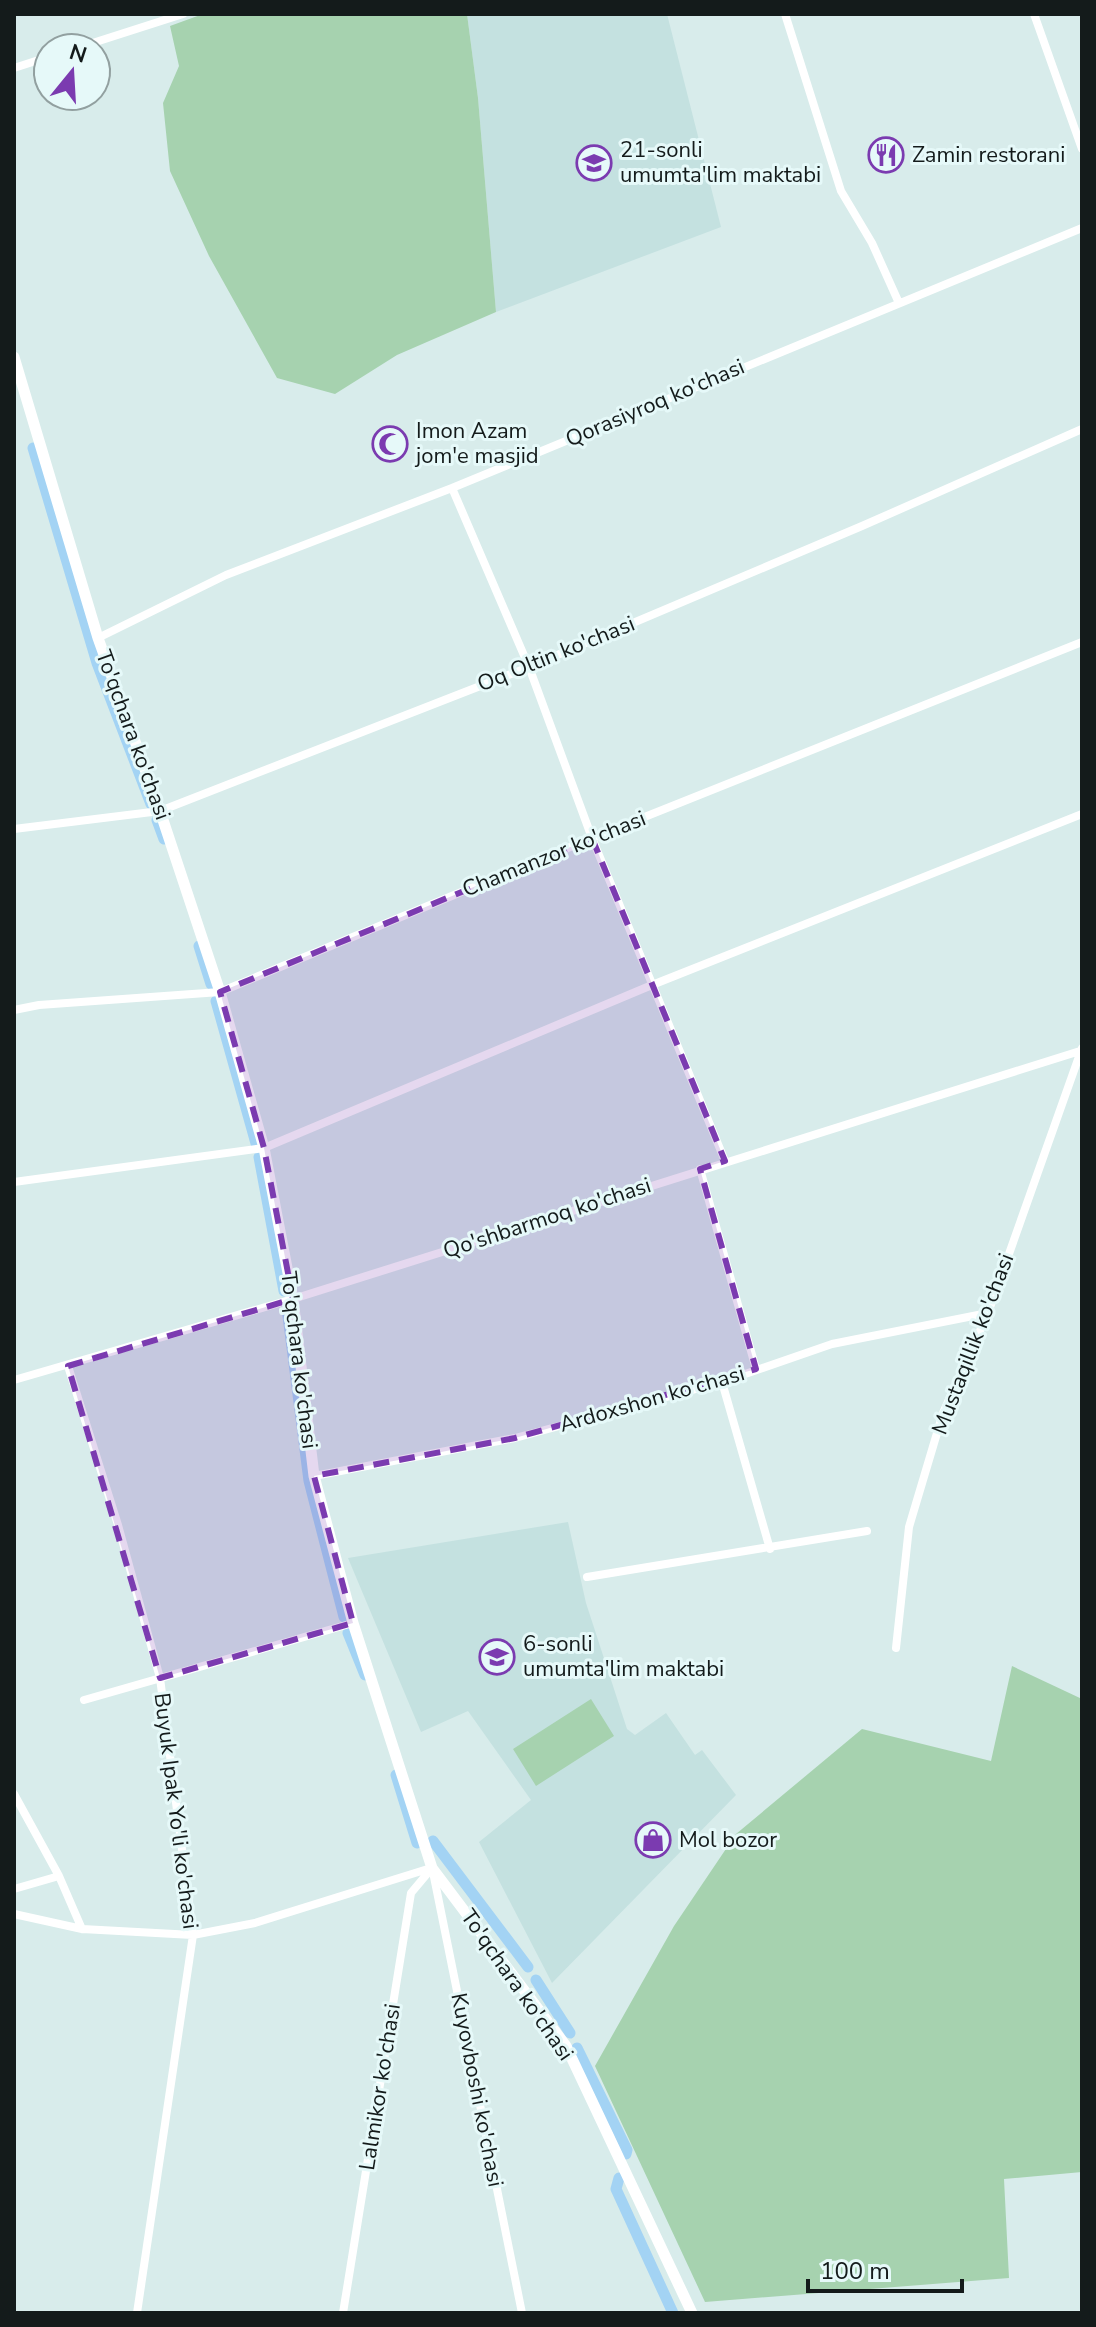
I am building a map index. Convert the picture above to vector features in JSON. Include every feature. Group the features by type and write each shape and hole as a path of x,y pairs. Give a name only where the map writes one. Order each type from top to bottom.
{"street":[{"path":"112,37 183,14"},
{"path":"785,14 841,191 872,243 899,303"},
{"path":"1034,14 1082,149"},
{"name":"Qorasiyroq ko'chasi","path":"98,638 226,575 452,488 1082,228"},
{"name":"To'qchara ko'chasi","path":"14,357 98,638 220,992 264,1148 293,1299 314,1476 353,1623 432,1868 566,2046 692,2313"},
{"name":"Oq Oltin ko'chasi","path":"14,829 160,811 529,667 1082,429"},
{"path":"452,488 529,667 592,838 725,1161"},
{"name":"Chamanzor ko'chasi","path":"14,1010 39,1005 220,992 592,838 1082,642"},
{"path":"14,1182 264,1148 652,985 1082,814"},
{"name":"Qo'shbarmoq ko'chasi","path":"14,1380 293,1299 1081,1049"},
{"name":"Mustaqillik ko'chasi","path":"896,1648 909,1527 943,1413 988,1313 1081,1049"},
{"path":"700,1169 756,1369"},
{"name":"Ardoxshon ko'chasi","path":"314,1476 515,1438 722,1382 832,1344 988,1313"},
{"name":"Buyuk Ipak Yo'li ko'chasi","path":"68,1366 118,1525 160,1678 193,1935 137,2313"},
{"path":"722,1382 770,1549"},
{"path":"587,1577 867,1531"},
{"path":"84,1700 353,1623"},
{"path":"14,1794 59,1876 82,1929"},
{"path":"14,1914 82,1929 193,1935 255,1923 432,1868"},
{"name":"Lalmikor ko'chasi","path":"343,2313 411,1893 432,1868"},
{"name":"Kuyovboshi ko'chasi","path":"432,1868 522,2313"},
{"path":"14,1889 59,1876"}],"highlighted area":[{"path":"592,838 725,1161 700,1169 756,1369 515,1438 314,1476 353,1623 160,1678 68,1366 293,1299 264,1148 220,992"}],"shaded area":[{"name":"21-sonli umumta'lim maktabi","path":"467,14 667,14 721,227 496,312 478,98"},
{"path":"568,1522 586,1603 627,1729 635,1735 666,1713 695,1755 702,1750 736,1795 552,1983 479,1842 531,1800 468,1711 421,1732 348,1558"}],"green space":[{"path":"203,14 467,14 478,98 496,312 397,355 335,394 277,378 209,256 170,171 163,103 179,66 170,26"},
{"path":"1012,1666 1082,1699 1082,2172 1004,2179 1009,2278 705,2302 595,2066 674,1926 736,1834 862,1729 991,1761"},
{"path":"591,1699 614,1736 536,1786 513,1749"}],"waterway":[{"path":"33,448 97,663 151,804"},
{"path":"157,820 164,839"},
{"path":"199,946 211,984"},
{"path":"216,1001 257,1147"},
{"path":"259,1157 284,1291"},
{"path":"287,1308 309,1481 344,1617"},
{"path":"348,1633 365,1675"},
{"path":"396,1775 417,1843"},
{"path":"433,1841 528,1967"},
{"path":"536,1980 570,2033"},
{"path":"577,2048 627,2150 626,2154"},
{"path":"619,2178 616,2189 673,2313"}],"place":[{"name":"Zamin restorani","path":"886,155"},
{"name":"21-sonli umumta'lim maktabi","path":"594,163"},
{"name":"Imon Azam jom'e masjid","path":"390,444"},
{"name":"6-sonli umumta'lim maktabi","path":"497,1657"},
{"name":"Mol bozor","path":"653,1840"}]}
